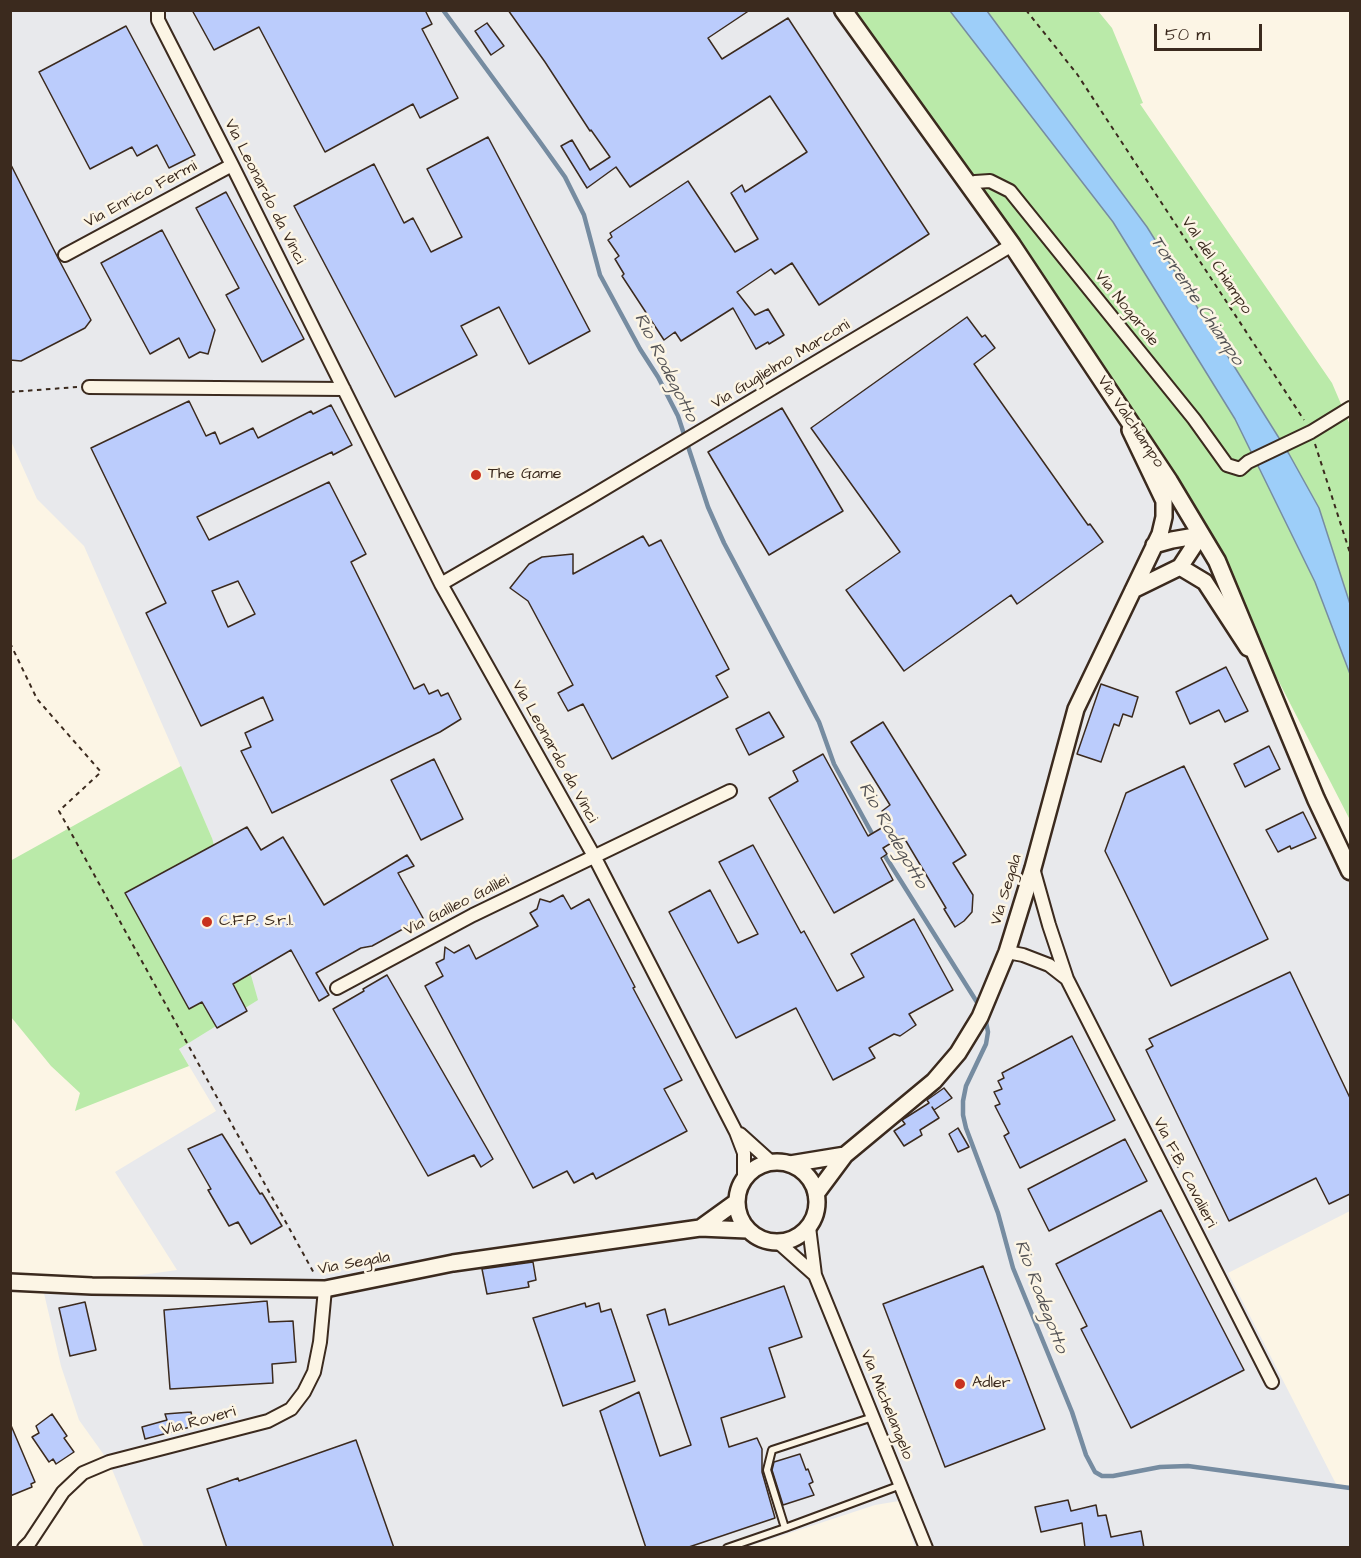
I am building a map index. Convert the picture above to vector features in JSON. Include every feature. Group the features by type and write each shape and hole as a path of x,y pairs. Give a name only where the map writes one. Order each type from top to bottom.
{"main road":[{"name":"Via Valchiampo","path":"843,10 1012,245 1169,481 1201,535 1216,561 1316,799 1350,871"}],"street":[{"name":"Via Leonardo da Vinci","path":"158,10 158,20 441,584 594,856 736,1132 744,1153 744,1178"},
{"name":"Via Enrico Fermi","path":"65,255 232,165"},
{"name":"Via Nogarole","path":"968,185 990,181 1010,191 1194,419 1227,465 1240,469 1248,462 1311,432"},
{"name":"Via Guglielmo Marconi","path":"441,584 1012,245"},
{"path":"89,387 344,389"},
{"path":"1311,432 1350,408"},
{"name":"Via Segala","path":"809,1227 817,1206 816,1194 845,1155 934,1081 958,1053 980,1017 1007,952 1077,709 1160,534 1164,517 1164,501 1139,452 1122,411"},
{"path":"1154,545 1201,535"},
{"path":"1133,590 1180,567 1201,535"},
{"path":"1180,567 1206,582 1262,669"},
{"name":"Via Galileo Galilei","path":"337,988 473,915 730,791"},
{"name":"Via F.B. Cavalieri","path":"1033,868 1048,925 1067,979 1272,1382"},
{"name":"Via F.B. Cavalieri","path":"1007,952 1023,955 1049,965 1067,979"},
{"name":"Via Leonardo da Vinci","path":"736,1132 771,1162"},
{"path":"747,1230 737,1212 736,1202 740,1185 752,1170 771,1162 790,1164 845,1155"},
{"path":"790,1164 812,1181 816,1194"},
{"name":"Via Segala","path":"700,1228 736,1202"},
{"path":"779,1243 801,1235 809,1227"},
{"name":"Via Michelangelo","path":"809,1227 815,1275 926,1548"},
{"name":"Via Segala","path":"10,1282 92,1286 326,1289 453,1263 700,1228 747,1230 757,1238 779,1243"},
{"name":"Via Michelangelo","path":"779,1243 815,1275"},
{"name":"Via Roveri","path":"24,1548 63,1492 83,1473 109,1462 268,1421 291,1409 304,1392 314,1372 326,1289"}],"lane":[{"path":"785,1528 767,1470 772,1450 874,1417"},
{"path":"727,1548 901,1485"}],"path":[{"name":"Val del Chiampo","path":"1026,10 1077,74 1311,432 1350,553"},
{"path":"10,392 89,387"},
{"path":"10,643 37,699 101,772 59,811 315,1275"}],"shaded area":[{"path":"10,11 840,11 1182,493 1320,816 1350,880 1350,1211 1228,1273 1336,1484 1350,1486 1350,1547 915,1547 900,1503 917,1498 875,1505 747,1547 144,1547 109,1462 79,1420 61,1366 43,1289 177,1270 115,1172 216,1111 179,1049 212,838 84,546 37,499 11,441"}],"green space":[{"path":"840,11 950,11 1113,222 1235,419 1315,582 1350,674 1350,820 1182,493"},
{"path":"987,11 1098,11 1112,28 1143,103 1140,104 1332,383 1350,425 1350,604 1319,508 1289,454 1147,227"},
{"path":"181,766 212,838 258,1000 179,1049 189,1066 75,1111 80,1093 51,1066 11,1017 10,861"}],"water":[{"path":"950,11 987,11 1147,227 1289,454 1319,508 1350,604 1350,674 1315,582 1235,419 1113,222"}],"building":[{"path":"192,10 425,10 432,24 422,29 458,98 420,118 413,104 325,152 259,27 214,50"},
{"path":"508,10 750,10 708,38 722,59 788,18 929,234 819,305 792,263 775,274 771,269 737,292 755,315 768,309 784,335 769,344 768,342 756,349 733,308 681,341 675,332 664,340 622,276 624,274 615,259 619,256 608,240 612,237 610,233 688,181 735,252 758,239 731,193 742,185 745,192 807,152 770,96 630,187 616,167 587,188 561,146 572,140 590,170 610,157"},
{"path":"487,23 504,46 491,55 475,31"},
{"path":"126,26 195,155 169,168 157,145 137,156 132,147 90,169 39,72"},
{"path":"488,137 590,331 529,364 499,307 461,326 477,355 395,397 294,206 374,164 404,223 413,218 431,252 462,237 427,169"},
{"path":"10,163 91,320 85,328 21,361 10,360"},
{"path":"226,192 304,339 262,362 226,295 239,288 196,208"},
{"path":"162,230 215,330 208,354 200,352 189,358 179,338 150,354 101,263"},
{"path":"967,317 982,337 985,335 995,348 974,364 1088,525 1090,524 1103,542 1017,604 1011,595 904,671 846,590 900,552 811,428"},
{"path":"189,401 206,436 215,432 220,444 253,428 258,438 311,411 313,414 331,405 352,445 333,455 332,452 197,517 209,540 329,482 366,554 351,562 414,689 424,684 429,694 438,690 441,696 448,693 461,719 440,732 272,813 241,751 251,747 245,733 273,720 263,697 201,726 146,613 166,603 91,448","holes":["238,581 255,614 228,627 212,591"]},
{"path":"782,408 843,511 769,555 708,452"},
{"path":"643,536 649,546 661,540 729,669 716,676 728,697 612,759 583,704 568,711 558,693 573,685 528,601 510,588 529,564 542,557 573,554 573,574"},
{"path":"1226,667 1248,711 1225,722 1219,710 1190,724 1176,692"},
{"path":"1101,684 1138,697 1132,717 1123,714 1119,726 1114,724 1101,762 1077,754"},
{"path":"769,712 784,737 749,755 736,729"},
{"path":"883,722 966,855 953,863 973,895 972,912 955,927 903,836 883,848 887,854 881,858 893,880 834,913 769,798 798,781 793,771 823,754 868,836 890,823 882,811 890,805 851,742"},
{"path":"1269,746 1280,769 1245,787 1234,764"},
{"path":"434,759 463,819 421,840 391,780"},
{"path":"1184,766 1268,939 1171,986 1105,851 1126,793"},
{"path":"1303,812 1316,838 1278,852 1266,830"},
{"path":"247,827 261,850 283,837 324,905 407,855 414,866 398,873 423,918 316,973 329,995 319,1001 291,950 233,984 247,1011 217,1028 202,1002 189,1009 125,893"},
{"path":"753,845 801,933 804,931 837,991 864,977 851,954 914,919 953,990 909,1014 916,1025 900,1036 894,1034 869,1048 875,1058 833,1080 796,1008 736,1038 669,912 710,890 738,943 758,934 719,862"},
{"path":"563,895 571,909 589,899 682,1080 664,1089 687,1131 596,1179 593,1173 574,1183 567,1171 533,1188 425,986 443,976 436,963 444,959 445,947 454,953 469,945 476,959 538,926 530,913 537,909 540,899 550,902"},
{"path":"1290,972 1350,1098 1350,1194 1329,1204 1316,1178 1229,1221 1146,1050 1153,1046 1149,1039"},
{"path":"387,975 493,1159 481,1167 474,1155 428,1176 333,1009"},
{"path":"1072,1036 1115,1120 1020,1168 1004,1136 1009,1133 995,1106 1000,1104 994,1092 1002,1089 998,1081 1004,1078 1002,1073"},
{"path":"944,1088 952,1098 934,1110 932,1107 939,1118 920,1130 922,1135 904,1146 894,1131 905,1124 902,1120 929,1103 927,1100"},
{"path":"958,1128 969,1147 958,1152 949,1134"},
{"path":"222,1134 282,1226 251,1244 238,1222 229,1226 188,1149"},
{"path":"1125,1139 1147,1181 1049,1231 1028,1189"},
{"path":"1161,1210 1244,1370 1131,1428 1081,1329 1087,1326 1056,1264"},
{"path":"533,1262 536,1280 528,1282 529,1287 487,1294 482,1269"},
{"path":"983,1266 1045,1429 945,1467 883,1304"},
{"path":"784,1286 802,1337 769,1348 785,1397 721,1418 729,1447 757,1438 762,1449 762,1472 775,1518 686,1548 646,1548 600,1411 639,1392 660,1456 691,1445 647,1315 665,1309 669,1325"},
{"path":"267,1301 269,1322 293,1321 296,1362 272,1364 273,1383 170,1389 164,1310"},
{"path":"85,1302 96,1350 70,1356 59,1308"},
{"path":"585,1303 586,1307 599,1303 601,1312 611,1309 635,1381 563,1406 533,1318"},
{"path":"191,1412 194,1426 145,1439 142,1427 167,1420 165,1414"},
{"path":"52,1414 67,1436 64,1438 74,1452 56,1464 53,1459 49,1462 32,1437 39,1433 36,1426"},
{"path":"10,1423 35,1482 31,1484 32,1487 10,1496"},
{"path":"356,1440 394,1548 227,1548 207,1489 238,1478 239,1481"},
{"path":"800,1454 813,1482 809,1484 814,1495 783,1505 772,1470 774,1462"},
{"path":"1068,1500 1071,1511 1096,1505 1098,1516 1106,1515 1111,1537 1141,1531 1144,1548 1085,1548 1082,1523 1041,1532 1035,1507"}],"waterway":[{"name":"Rio Rodegotto","path":"443,10 565,177 584,215 600,275 678,416 708,507 724,543 819,722 834,764 875,839"},
{"name":"Rio Rodegotto","path":"882,851 980,1007"},
{"name":"Rio Rodegotto","path":"985,1017 988,1032 986,1044 966,1086 963,1101 966,1128 998,1213 1013,1268 1072,1412 1086,1455 1095,1472 1102,1476 1113,1476 1160,1467 1188,1466 1350,1488"}],"place":[{"name":"The Game","path":"476,475"},
{"name":"C.F.P. S.r.l.","path":"207,922"},
{"name":"Adler","path":"960,1384"}],"water label":[{"name":"Torrente Chiampo","path":"1196,301"}]}
